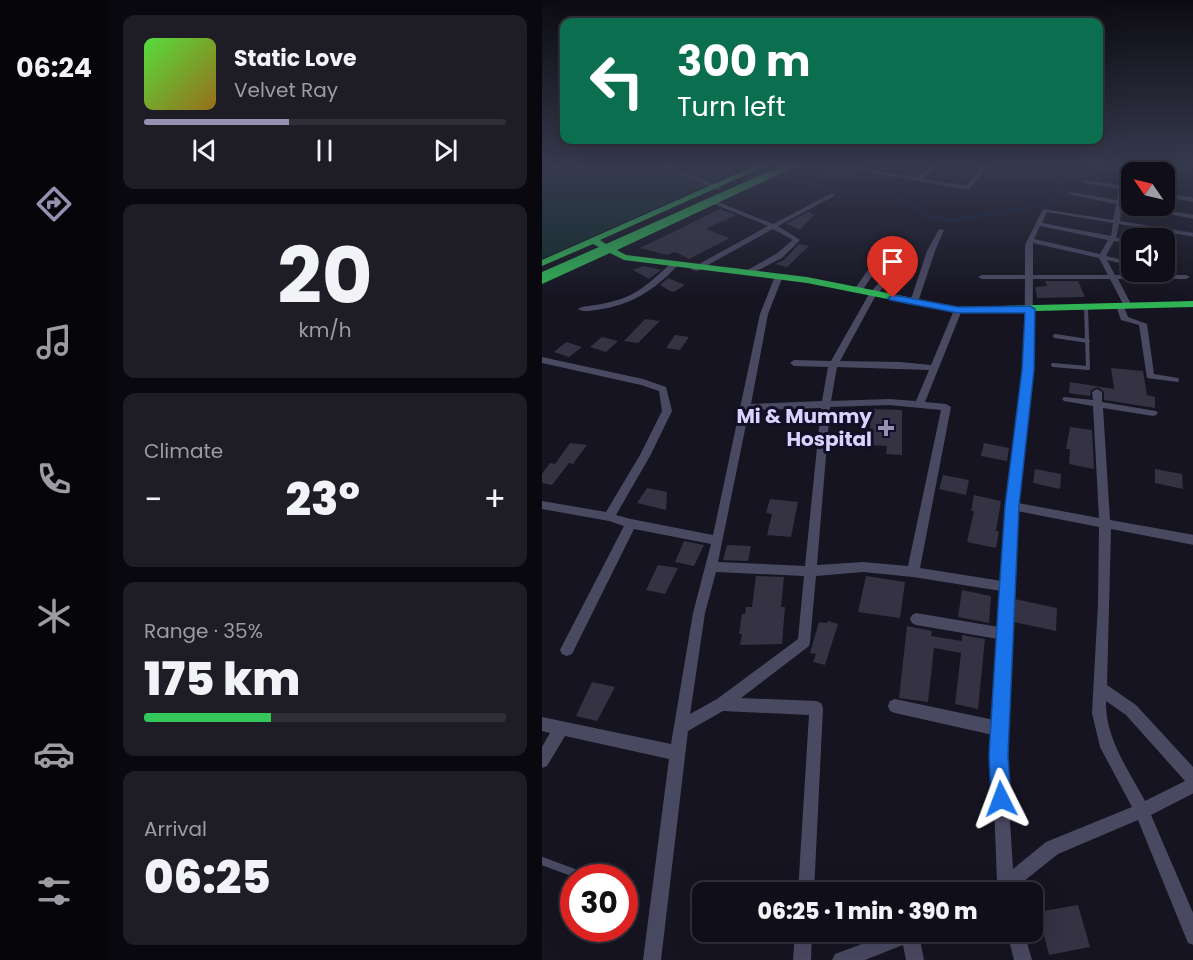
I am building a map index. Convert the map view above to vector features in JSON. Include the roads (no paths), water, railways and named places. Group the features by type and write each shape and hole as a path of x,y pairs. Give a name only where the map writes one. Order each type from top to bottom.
{"main road":[{"path":"542,269 684,209"},
{"path":"542,276 602,245"},
{"path":"542,281 602,245"},
{"path":"542,263 602,245 624,257 673,266 779,276 958,310 1193,304"}],"street":[{"path":"741,209 797,240 779,256 746,273"},
{"path":"694,269 806,209"},
{"path":"1102,257 1112,239 1118,209"},
{"path":"1001,882 999,755 1004,634 1012,506 1028,370 1030,277 1028,245 1045,210 1151,228"},
{"path":"1175,214 1193,217"},
{"path":"1038,224 1121,241"},
{"path":"914,302 931,251 941,230"},
{"path":"1175,232 1193,235"},
{"path":"1030,240 1121,261"},
{"path":"858,290 879,260 893,246"},
{"path":"1102,257 1113,276 1124,306 1124,318 1143,324 1150,376 1175,380"},
{"path":"581,309 629,302 648,290 673,266"},
{"path":"683,726 722,704 804,642 826,404 833,366 873,294 892,273"},
{"path":"1175,275 1186,277 1175,277"},
{"path":"652,960 677,753 700,614 718,541 764,314 779,276"},
{"path":"982,277 1121,276"},
{"path":"920,405 958,310"},
{"path":"542,360 643,382 663,389 667,411 645,456 609,517"},
{"path":"794,363 833,366 891,363 935,368"},
{"path":"1067,399 1097,398 1153,413"},
{"path":"1097,398 1105,523 1099,714 1104,742 1142,811 1193,937"},
{"path":"744,407 889,402 946,407 913,572"},
{"path":"542,505 718,541"},
{"path":"1012,506 1193,540"},
{"path":"566,650 631,524"},
{"path":"712,567 812,572 863,567 913,572 1008,587"},
{"path":"916,619 1004,634"},
{"path":"1100,688 1131,710 1193,780"},
{"path":"722,704 816,708 807,882"},
{"path":"895,706 1000,729"},
{"path":"542,724 677,753"},
{"path":"542,761 562,727"},
{"path":"1011,882 1052,848 1142,811 1193,785"},
{"path":"802,960 803,942"},
{"path":"842,960 889,942"},
{"path":"914,942 915,960"},
{"path":"1018,942 1023,960"}],"lane":[{"path":"1054,365 1088,368 1086,308"},
{"path":"1055,336 1088,341"},
{"path":"542,861 560,868"}],"waterway":[{"path":"920,209 925,217 951,221 1025,209"}],"place":[{"name":"Mi & Mummy Hospital","path":"886,428"}]}
